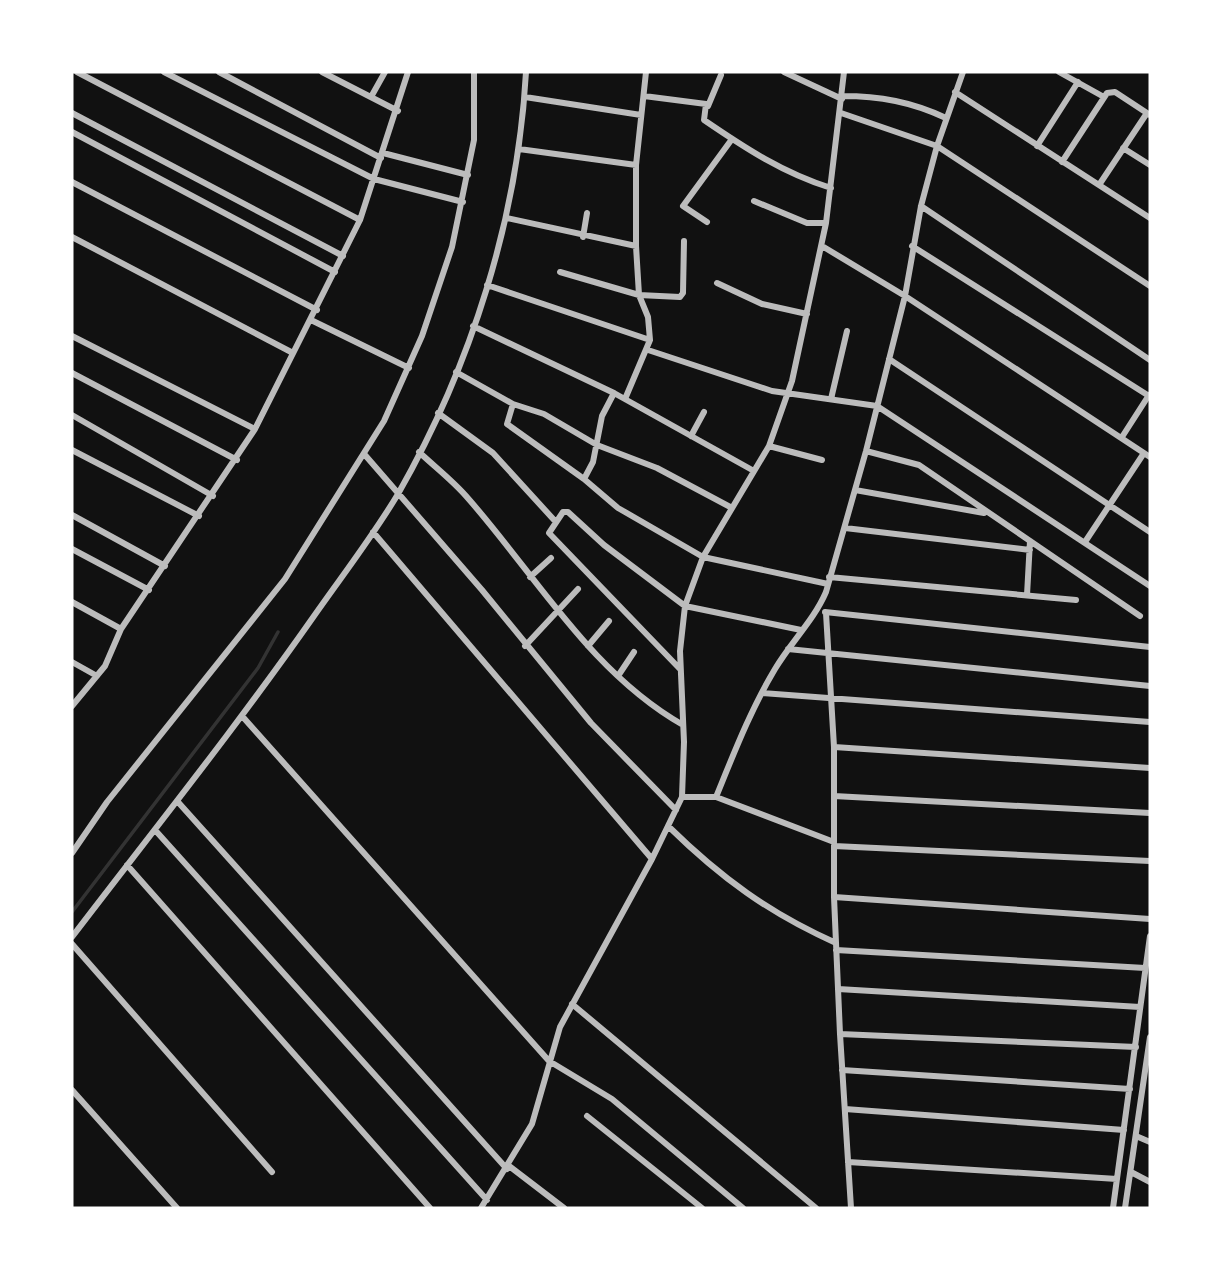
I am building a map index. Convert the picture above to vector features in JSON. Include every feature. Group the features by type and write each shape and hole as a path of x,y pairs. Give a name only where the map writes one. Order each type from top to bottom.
{"street":[{"path":"78,72 360,220"},
{"path":"164,72 374,179 463,202"},
{"path":"219,72 382,156 468,175"},
{"path":"322,72 334,74 398,111"},
{"path":"371,97 385,72"},
{"path":"73,701 97,676 110,656 121,629 213,496 255,429 360,220 398,111 408,72"},
{"path":"72,853 107,802 285,579 365,455 409,368 438,292 463,202 474,139 474,72"},
{"path":"72,937 242,716 398,493 456,372 507,218 519,149 526,72"},
{"path":"625,399 650,340 648,317 639,295 636,246 636,165 646,72"},
{"path":"784,72 842,97 885,98 927,109 946,118"},
{"path":"481,1208 508,1167 538,1110 549,1061 572,1004 652,859 682,797 683,726 680,669 685,606 704,557 769,446 788,393 822,246 841,113 844,72"},
{"path":"716,797 762,693 788,649 816,611 829,580 866,451 905,296 921,206 937,146 963,72"},
{"path":"1059,72 1104,97"},
{"path":"721,75 704,120 789,173 831,188"},
{"path":"1037,146 1078,82"},
{"path":"954,92 1150,219"},
{"path":"1062,162 1104,97 1115,92 1149,114 1099,185"},
{"path":"645,96 708,106"},
{"path":"525,97 641,116"},
{"path":"72,113 343,256"},
{"path":"841,113 937,146 1150,286"},
{"path":"72,132 335,272"},
{"path":"707,222 683,206 732,139"},
{"path":"1123,148 1150,165"},
{"path":"519,149 636,165"},
{"path":"72,182 317,310"},
{"path":"754,201 807,223 826,223"},
{"path":"921,206 1150,360"},
{"path":"583,237 586,213"},
{"path":"507,218 583,237 636,246"},
{"path":"72,237 293,353"},
{"path":"560,272 639,295 681,296 684,241"},
{"path":"822,246 905,296 1147,455 1085,541"},
{"path":"912,246 1149,395 1122,437"},
{"path":"717,284 762,304 807,314"},
{"path":"486,285 650,340"},
{"path":"312,320 409,368"},
{"path":"473,326 614,393 754,471"},
{"path":"831,399 847,331"},
{"path":"72,336 255,429"},
{"path":"648,350 772,391 877,406 1150,586"},
{"path":"889,359 1150,532"},
{"path":"456,372 513,404 544,414 597,445 657,468 732,508"},
{"path":"72,373 237,460"},
{"path":"584,479 597,445 602,416 614,393"},
{"path":"513,404 507,424 584,479 618,508 704,557 829,580 1076,600"},
{"path":"691,436 704,412"},
{"path":"438,413 493,453 555,521"},
{"path":"72,415 213,496"},
{"path":"769,446 822,460"},
{"path":"72,450 199,516"},
{"path":"866,451 919,464 1140,615"},
{"path":"419,452 465,495 588,646 644,702 683,726"},
{"path":"365,455 482,590 525,646 591,723 676,810"},
{"path":"855,490 988,513"},
{"path":"680,669 549,533 563,512 568,512 604,545 685,606 801,630"},
{"path":"72,514 165,566"},
{"path":"845,528 1030,550"},
{"path":"373,532 652,859"},
{"path":"1027,595 1030,541"},
{"path":"72,549 149,590"},
{"path":"530,576 551,558"},
{"path":"525,646 556,609 578,589"},
{"path":"72,602 121,629"},
{"path":"816,611 1150,648"},
{"path":"826,612 834,747 834,897 839,1034 851,1208"},
{"path":"588,646 609,621"},
{"path":"788,649 1150,686"},
{"path":"618,676 634,652"},
{"path":"72,662 97,676"},
{"path":"762,693 1150,722"},
{"path":"242,716 549,1061 612,1099 743,1208"},
{"path":"834,747 1150,768"},
{"path":"834,796 1150,813"},
{"path":"682,797 716,797 834,844 1150,861"},
{"path":"178,802 508,1167 564,1208"},
{"path":"668,826 722,877 758,903 836,947 1145,968"},
{"path":"155,830 487,1200"},
{"path":"127,865 430,1208"},
{"path":"834,897 1150,919"},
{"path":"1113,1208 1150,936"},
{"path":"72,944 272,1172"},
{"path":"838,989 1140,1007"},
{"path":"572,1004 816,1208"},
{"path":"839,1034 1136,1047"},
{"path":"1125,1208 1149,1061 1150,1037"},
{"path":"842,1070 1130,1089"},
{"path":"72,1090 177,1208"},
{"path":"1142,1094 1150,1098"},
{"path":"845,1109 1124,1130"},
{"path":"587,1116 702,1208"},
{"path":"1136,1136 1150,1142"},
{"path":"848,1162 1116,1179"},
{"path":"1130,1172 1150,1182"}],"waterway":[{"path":"72,912 258,668 278,632"}]}
